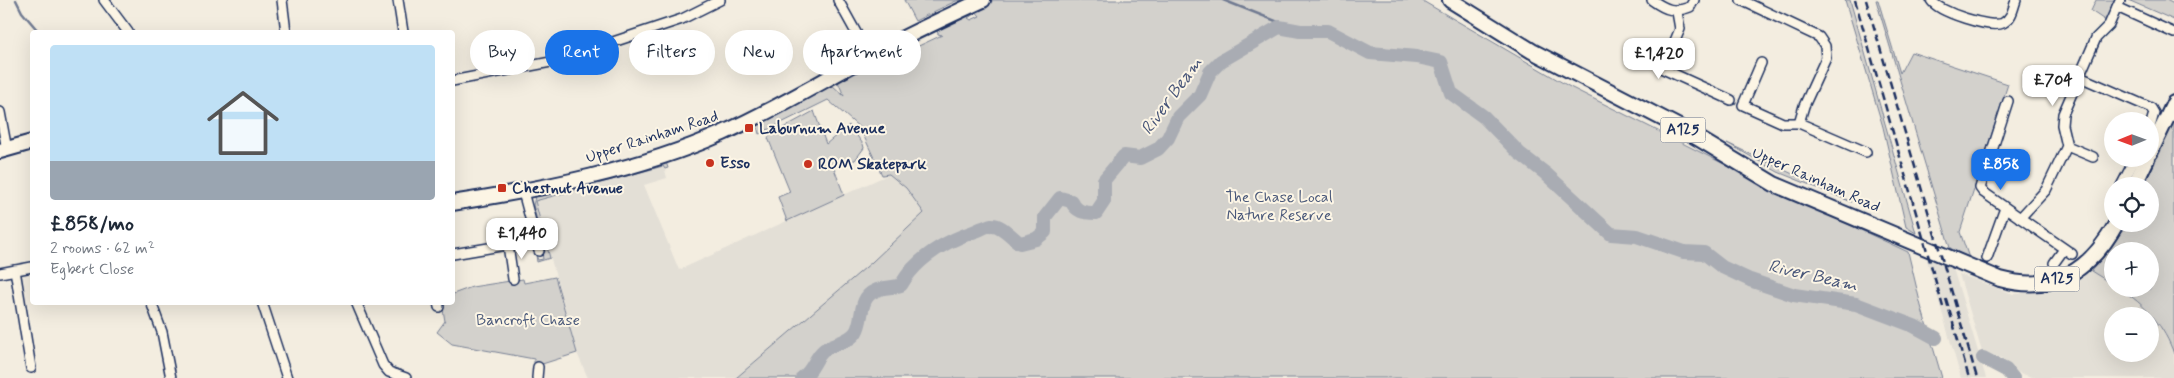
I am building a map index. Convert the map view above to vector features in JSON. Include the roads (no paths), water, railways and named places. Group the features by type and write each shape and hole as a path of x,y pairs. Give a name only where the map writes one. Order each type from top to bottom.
{"main road":[{"name":"Upper Rainham Road","path":"921,30 983,0"},
{"name":"Upper Rainham Road","path":"1450,0 1532,51 1681,128 1743,168 1774,184 2000,279 2019,284 2036,284 2066,277 2096,256 2111,232"},
{"name":"Upper Rainham Road","path":"455,203 523,192 655,157 722,134 833,75"},
{"path":"2159,134 2174,103"},
{"path":"4,151 30,143"}],"street":[{"path":"104,0 126,30"},
{"path":"282,0 286,30"},
{"path":"398,0 403,30"},
{"path":"455,80 556,61 682,19 720,0"},
{"path":"838,0 855,30"},
{"path":"1652,0 1670,11 1677,12 1692,4"},
{"path":"1741,0 1820,37 1825,46 1826,58 1804,106 1799,123"},
{"path":"1931,0 1941,9 1988,25 2002,24 2011,16 2016,0"},
{"path":"2020,218 2046,190 2067,146 2062,125 2063,114 2096,38 2109,25 2118,4 2174,33"},
{"path":"1677,12 1680,29 1663,69 1731,100"},
{"path":"1762,63 1743,106 1783,123 1799,123 1866,152"},
{"path":"2080,77 2150,108 2153,112"},
{"path":"2008,102 1980,184 1983,192 2068,251 2054,263"},
{"path":"0,112 4,151"},
{"path":"2067,146 2092,157"},
{"path":"523,192 539,251"},
{"path":"1988,258 2005,208"},
{"path":"455,254 536,240"},
{"path":"508,245 513,279"},
{"path":"0,273 30,267"},
{"path":"15,270 32,368"},
{"path":"152,305 162,332 171,378"},
{"path":"263,305 287,378"},
{"path":"357,305 383,365 389,372 406,378"},
{"path":"537,378 538,366"}],"waterway":[{"path":"16,0 22,12 37,30"},
{"path":"1223,0 1296,29"},
{"name":"River Beam","path":"802,378 809,372 823,351 853,336 858,327 866,299 870,294 881,289 901,285 915,266 942,246 991,225 1003,229 1020,243 1036,239 1045,232 1045,217 1060,198 1071,201 1081,211 1096,213 1104,201 1104,180 1124,156 1140,158 1158,149 1168,138 1178,117 1200,95 1210,72 1221,61 1279,27 1300,31 1328,31 1370,53 1417,57 1441,62 1451,93 1484,117 1519,153 1545,173 1611,234 1637,236 1684,252 1704,253 1722,267 1750,280 1794,295 1856,304 1914,326 1936,338"},
{"name":"River Beam","path":"1983,358 2006,370 2013,378"}],"railway":[{"path":"1855,0 1943,307"},
{"path":"1866,0 1977,378"},
{"path":"1946,299 1969,378"}],"place":[{"name":"Laburnum Avenue","path":"749,128"},
{"name":"Esso","path":"710,163"},
{"name":"ROM Skatepark","path":"808,164"},
{"name":"Chestnut Avenue","path":"502,188"}],"park label":[{"name":"The Chase Local Nature Reserve","path":"1279,206"},
{"name":"Bancroft Chase","path":"528,320"}]}
